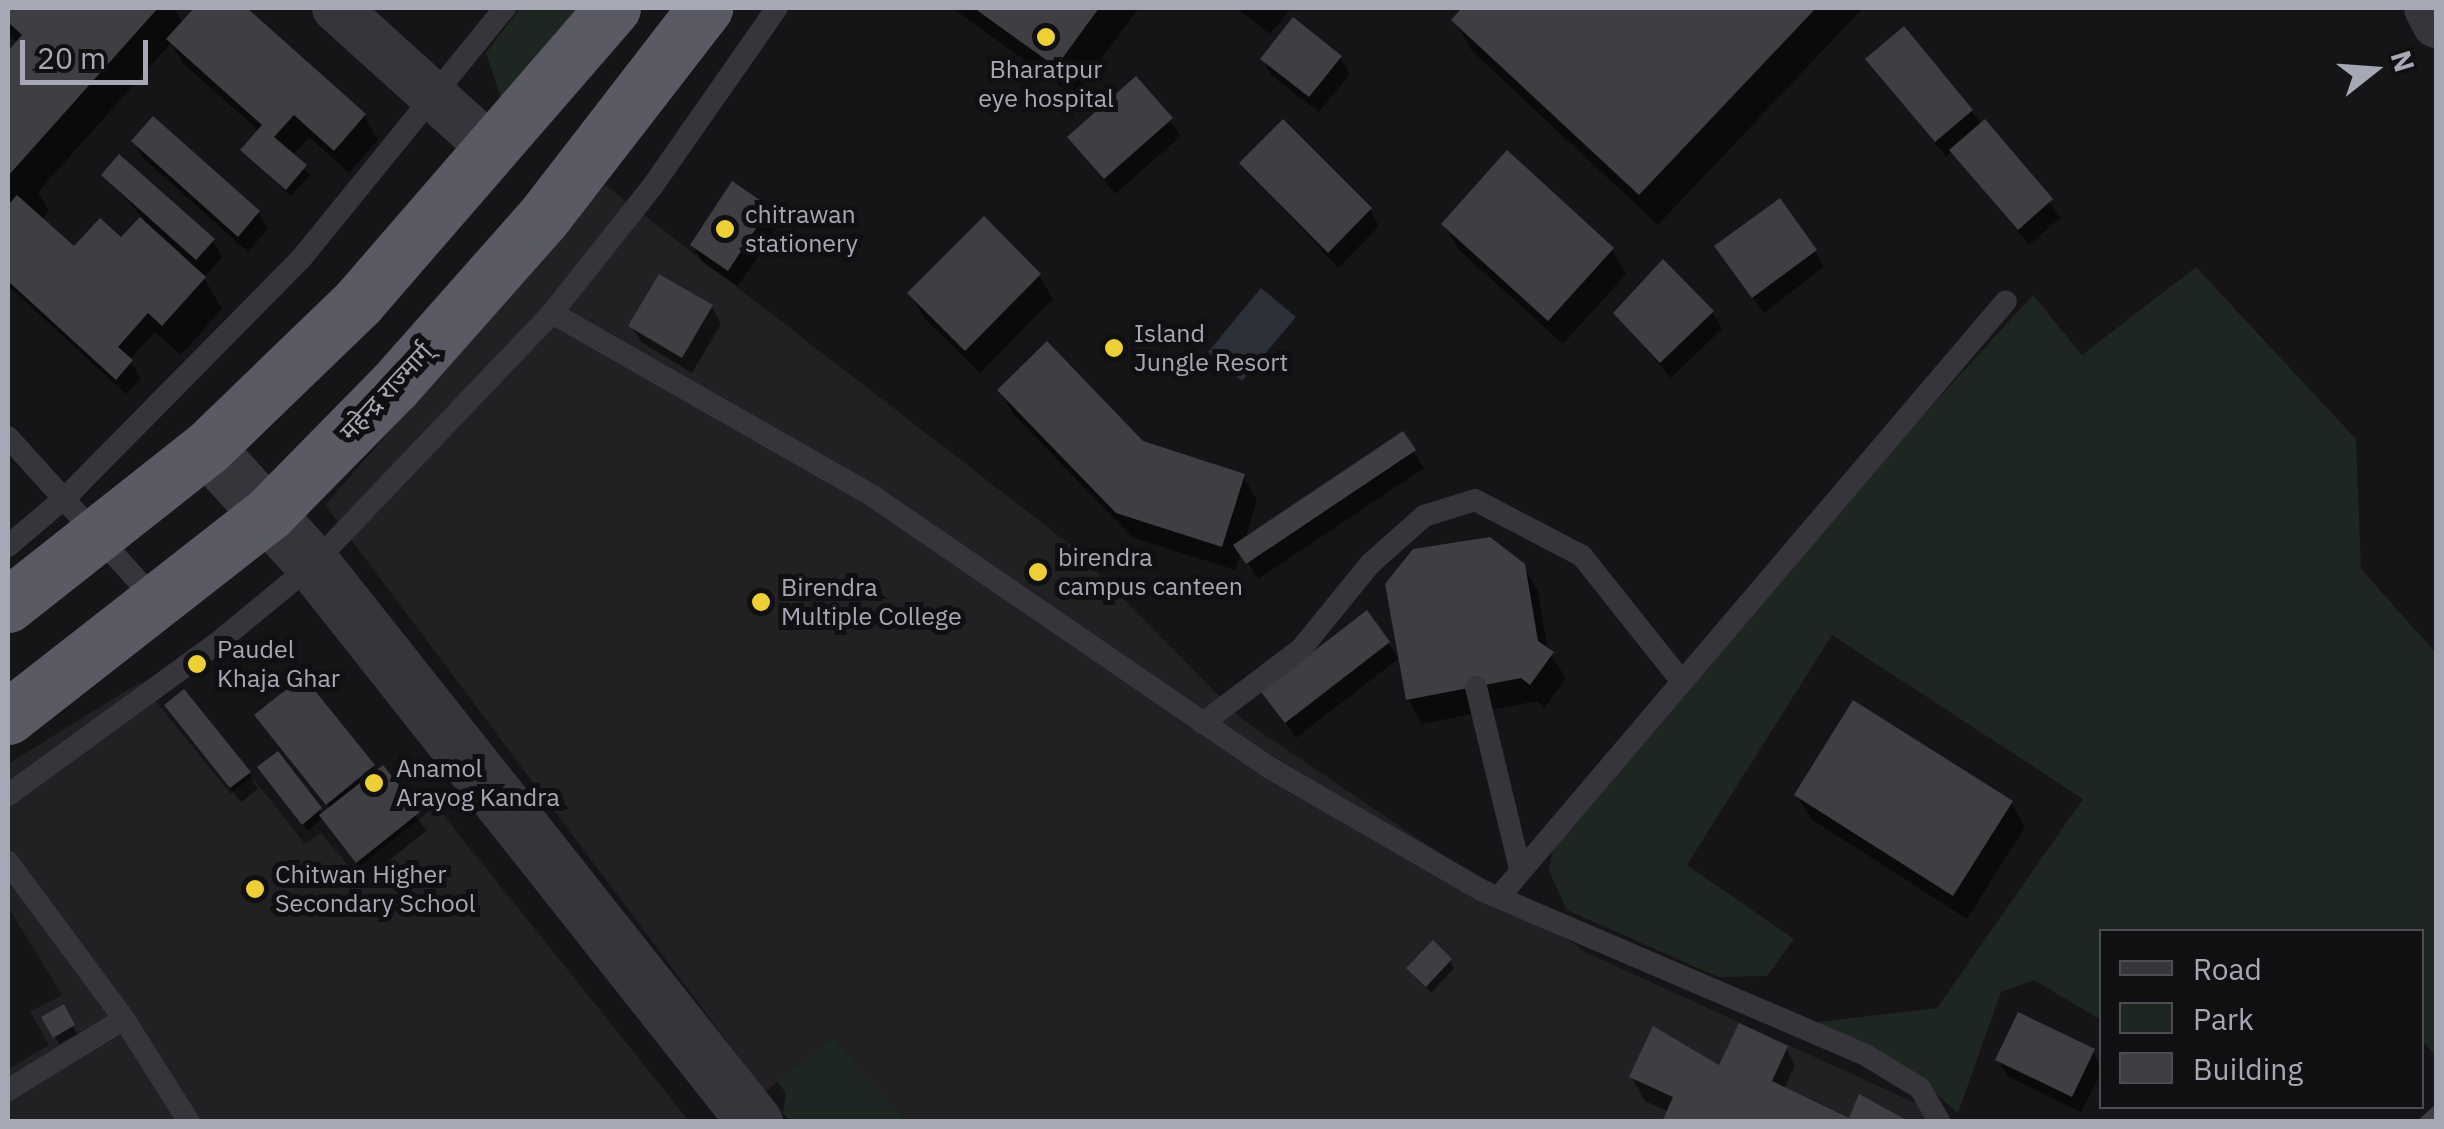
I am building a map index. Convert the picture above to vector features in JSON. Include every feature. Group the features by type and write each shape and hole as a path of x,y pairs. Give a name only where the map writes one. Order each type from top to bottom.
{"highway":[{"path":"8,605 83,515 207,448 359,301 494,150 613,8"},
{"name":"महेन्द्र राज्मार्ग्","path":"8,717 158,604 269,512 394,386 542,219 704,8"}],"street":[{"path":"336,8 494,150"},
{"path":"2428,8 2436,24"},
{"path":"207,448 269,512 312,564 754,1122"}],"lane":[{"path":"8,546 83,515 437,97 504,8"},
{"path":"8,795 216,644 312,564 552,313 652,187 777,8"},
{"path":"1499,897 1680,679 2006,301"},
{"path":"552,313 874,497 1203,723 1499,897 1864,1054 1920,1088 1940,1122"},
{"path":"8,437 83,515 158,604"},
{"path":"1203,723 1301,649 1370,564 1424,516 1475,500 1582,556 1680,679"},
{"path":"1476,687 1520,869"},
{"path":"8,862 124,1019 189,1122"},
{"path":"8,1090 124,1019"}],"shaded area":[{"name":"Birendra Multiple College","path":"605,185 1068,543 1243,720 1587,953 1955,1121 907,1121 833,1038 765,1092 325,505"},
{"path":"1261,288 1296,317 1242,381 1208,352"},
{"name":"Chitwan Higher Secondary School","path":"140,682 231,794 252,777 305,844 321,833 353,871 436,806 689,1121 8,1121 8,1069 49,1045 30,1012 62,995 8,907 8,764"}],"green space":[{"path":"520,8 589,8 508,119 486,53"},
{"path":"2196,267 2356,439 2361,569 2436,653 2436,1057 2424,1043 2424,929 2099,929 2099,1019 2034,980 2001,992 1958,1113 1924,1083 1811,1023 1937,1008 2083,799 1832,635 1687,865 1794,939 1767,976 1718,977 1567,910 1549,871 1553,848 1858,486 2033,295 2082,355"},
{"path":"833,1038 907,1121 790,1121 783,1113 786,1093 777,1082"}],"building":[{"path":"8,8 158,8 8,176 8,51 22,35 8,22"},
{"path":"194,8 247,8 366,114 334,151 294,115 274,137 307,165 286,190 240,150 262,125 166,39"},
{"name":"Bharatpur eye hospital","path":"974,8 1099,8 1056,67"},
{"path":"1462,8 1816,8 1639,195 1451,20"},
{"path":"1293,17 1342,56 1309,97 1260,59"},
{"path":"1904,26 1973,110 1935,142 1865,59"},
{"path":"1136,76 1173,118 1104,179 1067,137"},
{"path":"153,116 260,211 238,237 131,141"},
{"path":"1283,119 1372,208 1328,253 1239,163"},
{"path":"1985,119 2053,199 2018,230 1949,150"},
{"path":"1507,150 1614,248 1548,321 1441,224"},
{"path":"119,154 215,239 196,260 101,175"},
{"path":"732,181 770,207 728,271 690,245"},
{"path":"17,195 74,246 100,218 121,237 140,217 206,277 162,326 148,313 118,347 133,360 116,380 8,281 8,205"},
{"path":"1780,198 1817,250 1752,298 1714,246"},
{"path":"984,216 1041,274 965,351 907,293"},
{"path":"1663,259 1714,311 1660,363 1613,313"},
{"path":"659,274 713,305 682,358 628,326"},
{"path":"1047,341 1143,441 1245,474 1222,547 1116,513 997,390"},
{"path":"1403,431 1416,450 1246,564 1233,545"},
{"path":"1490,537 1525,564 1538,641 1554,652 1530,685 1521,678 1406,700 1385,584 1413,549"},
{"path":"1367,610 1390,642 1285,723 1261,692"},
{"path":"303,676 375,765 326,805 254,715"},
{"path":"184,689 251,772 230,788 164,705"},
{"path":"1853,700 2013,801 1953,896 1794,795"},
{"path":"278,751 322,808 302,825 257,767"},
{"path":"383,765 420,812 356,863 319,815"},
{"path":"1433,940 1452,959 1426,987 1406,968"},
{"path":"64,1004 75,1025 53,1038 41,1017"},
{"path":"2018,1012 2095,1049 2072,1097 1995,1060"},
{"path":"1739,1023 1788,1046 1772,1081 1849,1118 1859,1094 1910,1122 1662,1122 1673,1097 1629,1077 1653,1026 1719,1065"},
{"path":"2436,1104 2436,1122 2416,1122"}],"place":[{"name":"Bharatpur eye hospital","path":"1046,37"},
{"name":"chitrawan stationery","path":"725,229"},
{"name":"Island Jungle Resort","path":"1114,348"},
{"name":"birendra campus canteen","path":"1038,572"},
{"name":"Birendra Multiple College","path":"761,602"},
{"name":"Paudel Khaja Ghar","path":"197,664"},
{"name":"Anamol Arayog Kandra","path":"374,783"},
{"name":"Chitwan Higher Secondary School","path":"255,889"}]}
